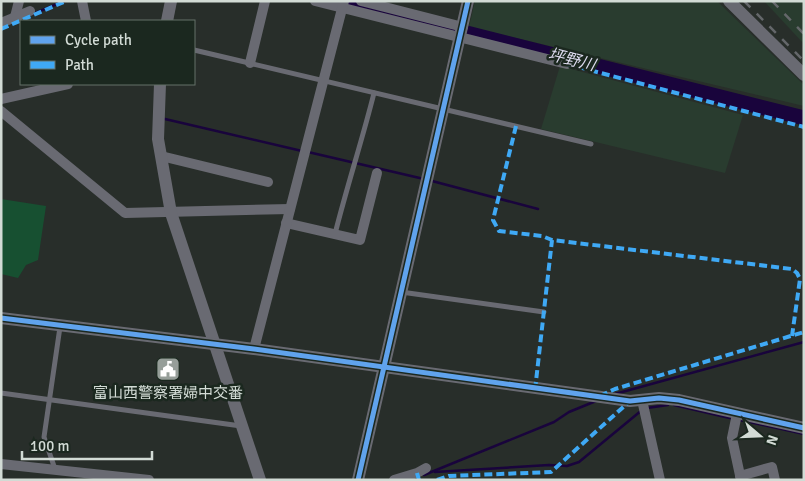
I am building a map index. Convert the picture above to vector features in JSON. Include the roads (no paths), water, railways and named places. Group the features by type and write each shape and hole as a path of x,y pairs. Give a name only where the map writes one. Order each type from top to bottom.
{"street":[{"path":"16,18 19,1"},
{"path":"82,1 86,20"},
{"path":"167,20 171,1"},
{"path":"250,63 265,1"},
{"path":"315,1 343,4 461,32"},
{"path":"361,1 568,64"},
{"path":"358,480 468,1"},
{"path":"729,1 804,75"},
{"path":"254,349 343,4"},
{"path":"1,24 30,11"},
{"path":"1,99 64,85"},
{"path":"160,85 158,107 161,156 170,213 260,480"},
{"path":"1,111 125,213 290,210"},
{"path":"161,156 268,182"},
{"path":"286,223 360,240 377,173"},
{"path":"1,318 384,366 535,390 630,401 660,398 679,400 804,428"},
{"path":"642,400 660,480"},
{"path":"737,414 732,438 740,478 772,467 775,480"},
{"path":"1,464 149,480"},
{"path":"394,480 417,473 426,468"}],"lane":[{"path":"195,50 591,144"},
{"path":"335,234 351,169 358,159 374,93"},
{"path":"401,292 544,312"},
{"path":"55,470 44,437 60,326"},
{"path":"1,393 241,426"}],"waterway":[{"path":"33,14 64,1"},
{"name":"坪野川","path":"340,1 804,118"},
{"path":"165,119 302,151"},
{"path":"308,152 424,179"},
{"path":"432,181 538,209"},
{"path":"615,394 804,342"},
{"path":"424,475 554,422 569,412 596,401"},
{"path":"647,408 668,405"},
{"path":"674,405 734,419"},
{"path":"435,472 549,465 567,466 579,462 642,410"},
{"path":"740,420 804,434"}],"railway":[{"path":"744,1 804,61"},
{"path":"772,1 804,34"}],"place":[{"name":"富山西警察署婦中交番","path":"168,369"}]}
